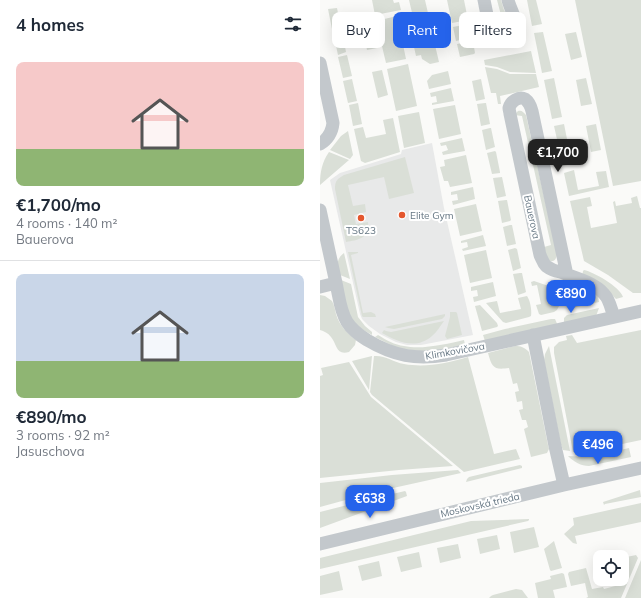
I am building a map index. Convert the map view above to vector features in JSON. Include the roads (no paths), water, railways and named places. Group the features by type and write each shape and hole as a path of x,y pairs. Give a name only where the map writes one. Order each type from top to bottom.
{"street":[{"path":"484,0 489,24 499,38 508,38 514,33 516,26 508,0"},
{"path":"320,63 333,128 329,137 320,144"},
{"name":"Bauerova","path":"567,275 532,111 525,99 519,98 512,101 509,107 540,255 549,268 590,284 600,290 609,301 614,317"},
{"name":"Klimkovičova","path":"320,210 343,314 346,320 350,327 356,332 385,349 396,353 416,357 446,355 641,311"},
{"path":"320,287 336,283"},
{"path":"533,335 564,485"},
{"name":"Moskovská trieda","path":"320,544 641,468"}],"place":[{"name":"Elite Gym","path":"402,215"},
{"name":"TS623","path":"361,218"}]}
